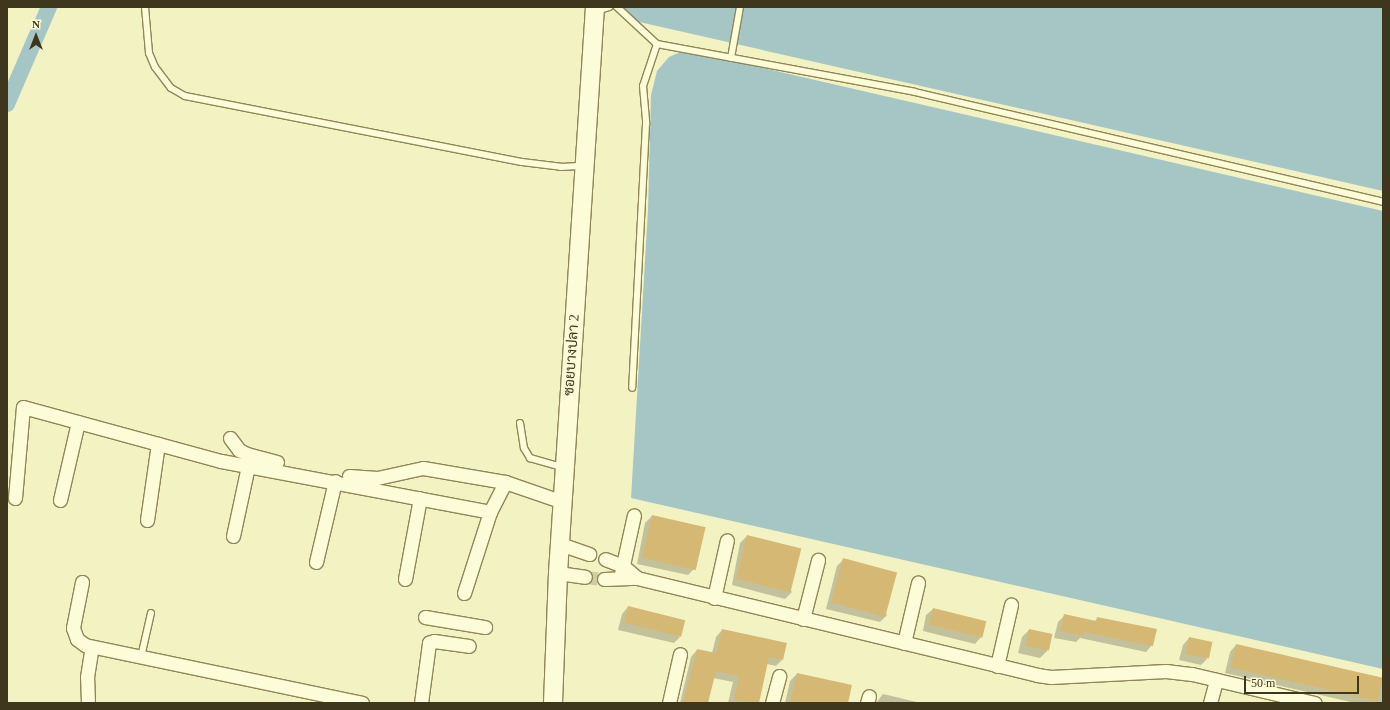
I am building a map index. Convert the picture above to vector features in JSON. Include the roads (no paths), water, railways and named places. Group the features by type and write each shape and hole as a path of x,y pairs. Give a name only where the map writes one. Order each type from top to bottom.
{"street":[{"name":"ซอยบางปลา 2","path":"553,703 558,573 583,166 600,8"},
{"path":"15,498 23,407 158,444 248,466 334,481 490,512"},
{"path":"60,500 78,422"},
{"path":"230,438 239,450 264,460 358,478 377,478 423,468 505,482 563,502"},
{"path":"147,520 158,444"},
{"path":"233,536 248,466"},
{"path":"316,562 334,481"},
{"path":"464,593 490,512 505,482"},
{"path":"405,579 420,498"},
{"path":"620,580 634,515"},
{"path":"714,598 727,540"},
{"path":"560,544 589,554"},
{"path":"605,560 624,566 637,578"},
{"path":"803,619 818,560"},
{"path":"558,573 585,577"},
{"path":"604,579 620,580 637,578 997,666 1051,677 1166,671 1216,680 1314,703"},
{"path":"82,582 73,628 77,639 92,646 362,703"},
{"path":"904,643 918,583"},
{"path":"997,666 1011,605"},
{"path":"425,617 485,627"},
{"path":"452,644 456,622"},
{"path":"421,703 429,643 434,641 469,646"},
{"path":"88,703 87,677 92,646"},
{"path":"669,703 680,654"},
{"path":"772,703 778,676"},
{"path":"1210,703 1216,680"}],"lane":[{"path":"144,7 149,53 155,67 171,88 185,96 544,166 583,166"},
{"path":"617,7 657,44 915,92 1383,202"},
{"path":"731,58 740,7"},
{"path":"632,388 646,124 643,86 657,44"},
{"path":"520,423 524,448 530,458 564,469"},
{"path":"141,657 152,613"}],"water":[{"path":"621,7 1383,7 1383,191 626,19"},
{"path":"685,50 1383,211 1383,669 631,498 648,210 651,95 657,71 669,57"}],"waterway":[{"path":"7,104 49,7"}],"tunnel":[{"path":"585,577 604,579"}]}
